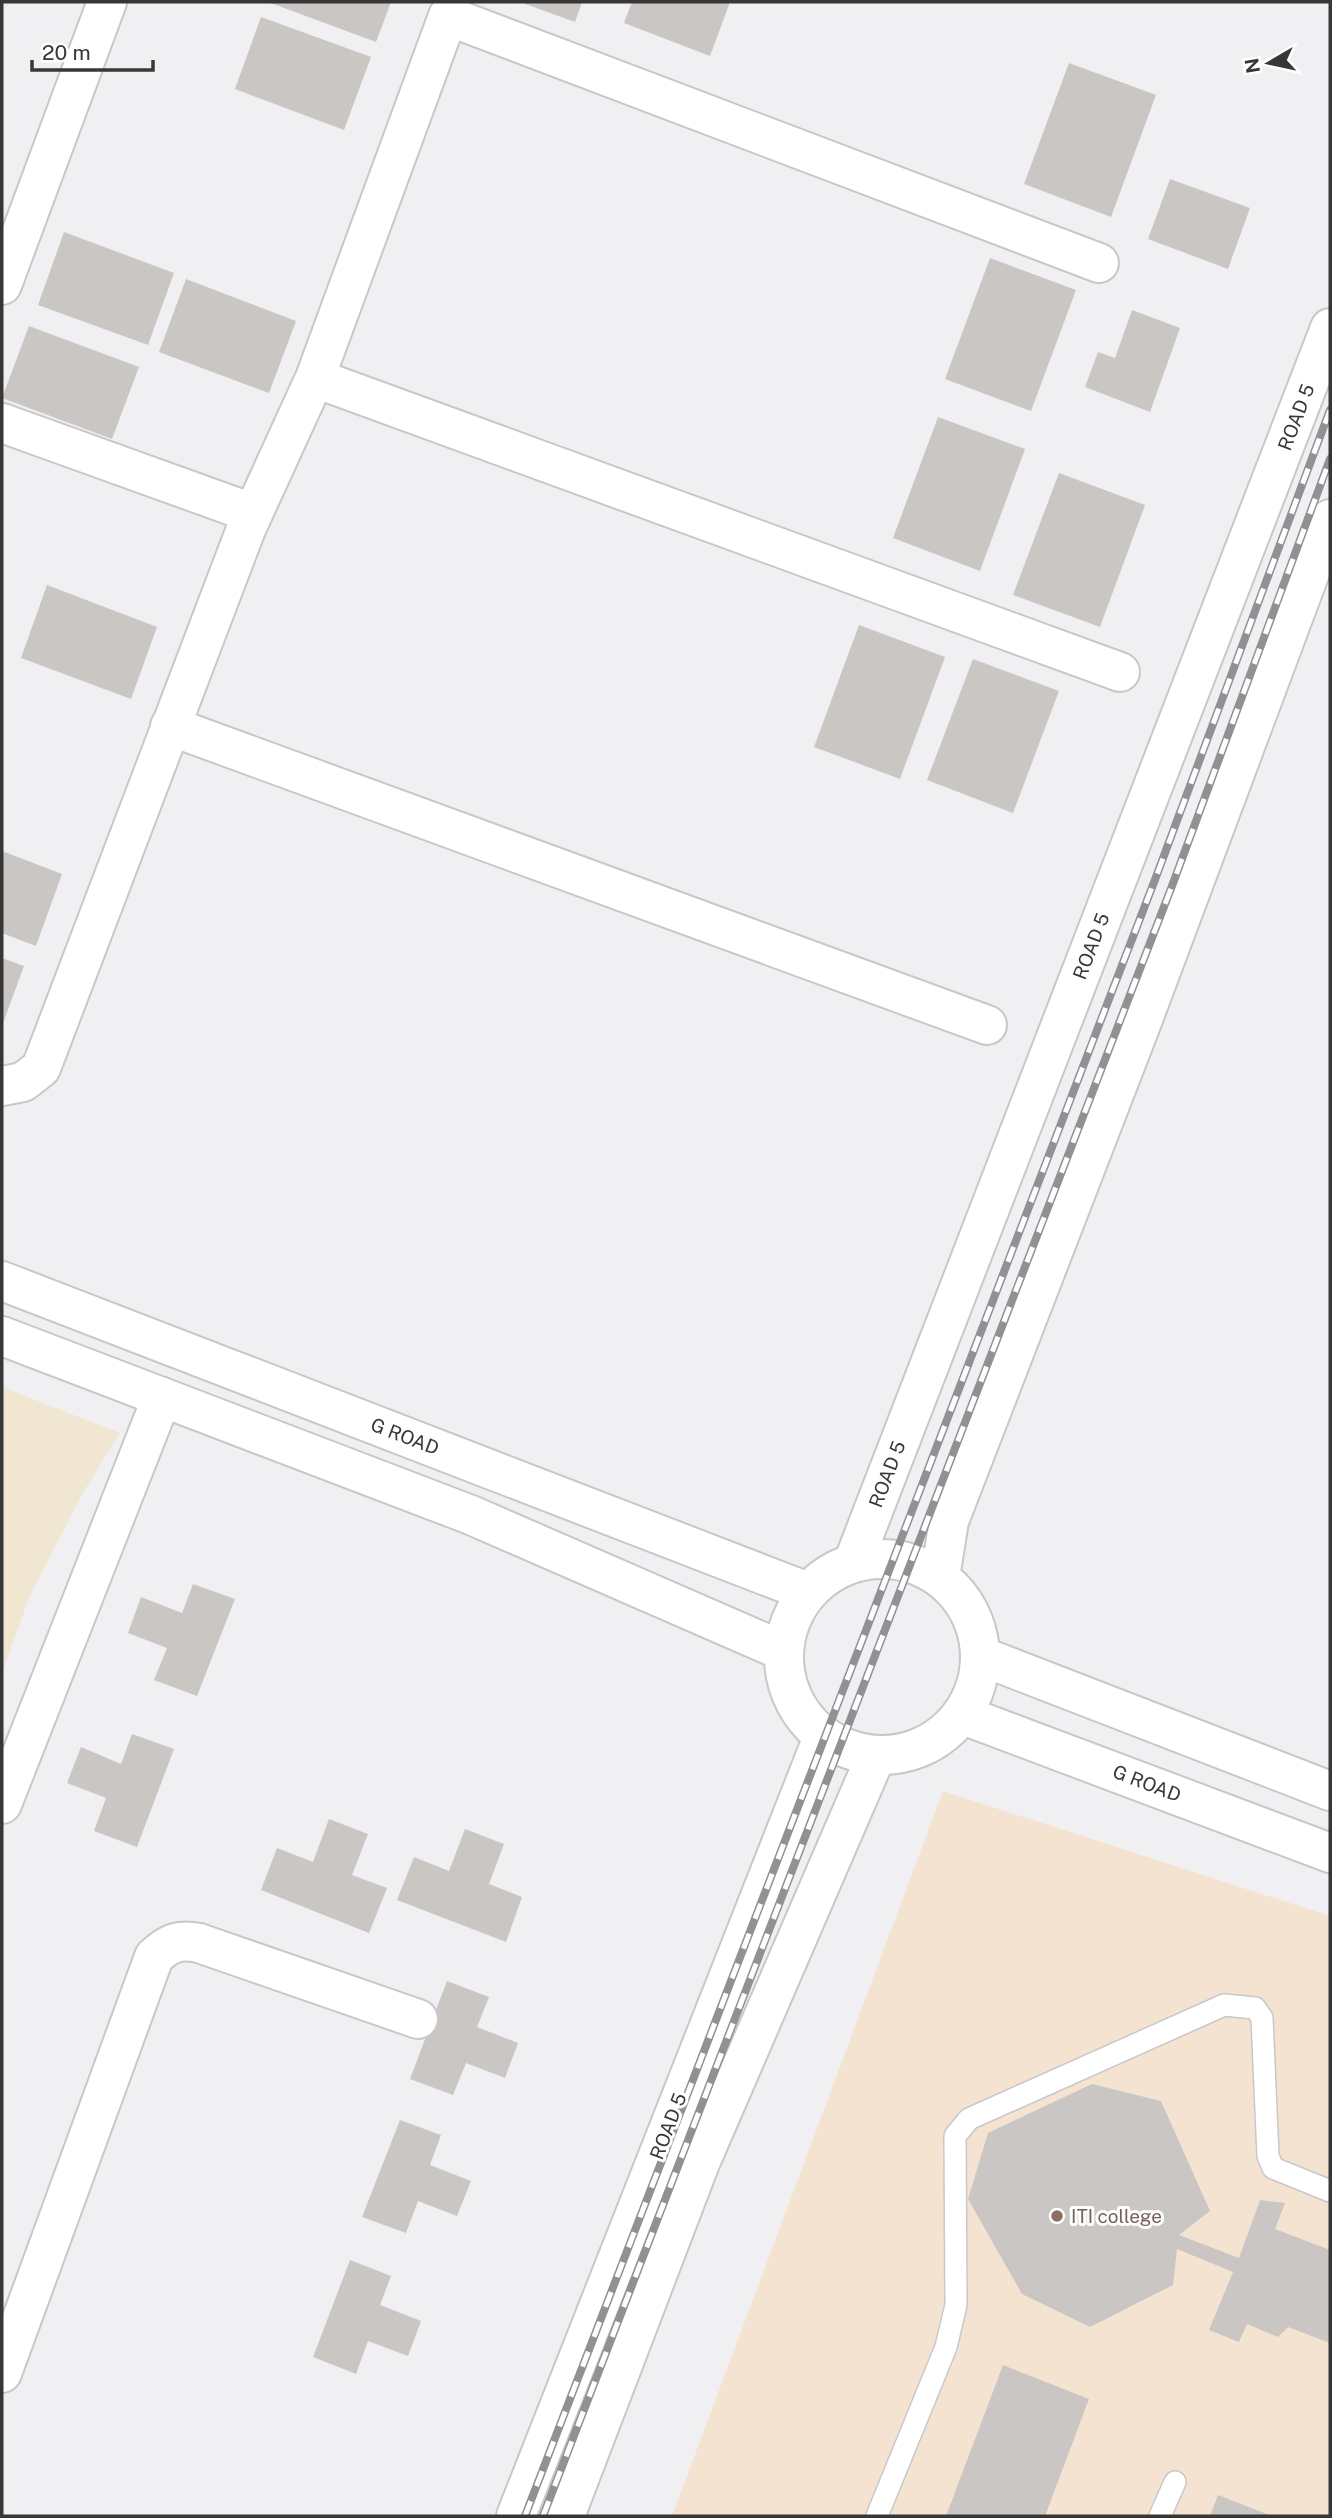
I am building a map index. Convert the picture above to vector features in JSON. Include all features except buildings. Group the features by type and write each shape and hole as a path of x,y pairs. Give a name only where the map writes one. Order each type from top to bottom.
{"street":[{"path":"2,285 107,2"},
{"path":"2,1086 23,1083 41,1068 253,513 315,378 451,9 1099,263"},
{"name":"ROAD 5","path":"852,1563 1330,328"},
{"path":"315,378 1120,672"},
{"path":"2,423 253,513"},
{"path":"940,1577 948,1521 1140,1027 1330,519"},
{"path":"170,726 987,1025"},
{"name":"G ROAD","path":"2,1281 808,1592"},
{"path":"2,1336 471,1515 783,1651"},
{"path":"2,1804 162,1397"},
{"path":"890,1558 916,1564 940,1577 962,1599 971,1617 981,1656 976,1687 963,1715 939,1739 909,1753 876,1756 848,1751 822,1737 800,1713 786,1683 783,1651 790,1619 808,1592 831,1572 852,1563 890,1558"},
{"path":"981,1656 1330,1791"},
{"name":"G ROAD","path":"963,1715 1330,1853"},
{"name":"ROAD 5","path":"516,2516 822,1737"},
{"path":"565,2516 700,2163 876,1756"},
{"path":"2,2373 154,1957 167,1945 183,1940 199,1943 418,2019"}],"lane":[{"path":"877,2516 949,2336 956,2305 955,2136 969,2119 1224,2005 1241,2005 1255,2008 1262,2018 1268,2156 1273,2168 1330,2191"},
{"path":"1160,2516 1175,2482"}],"shaded area":[{"path":"2,1387 120,1433 84,1491 30,1595 2,1673"},
{"name":"ITI college","path":"943,1791 1330,1916 1330,2516 672,2516"}],"railway":[{"path":"525,2516 1156,877 1330,410"},
{"path":"543,2516 1172,886 1330,459"}],"place":[{"name":"ITI college","path":"1057,2216"}]}
